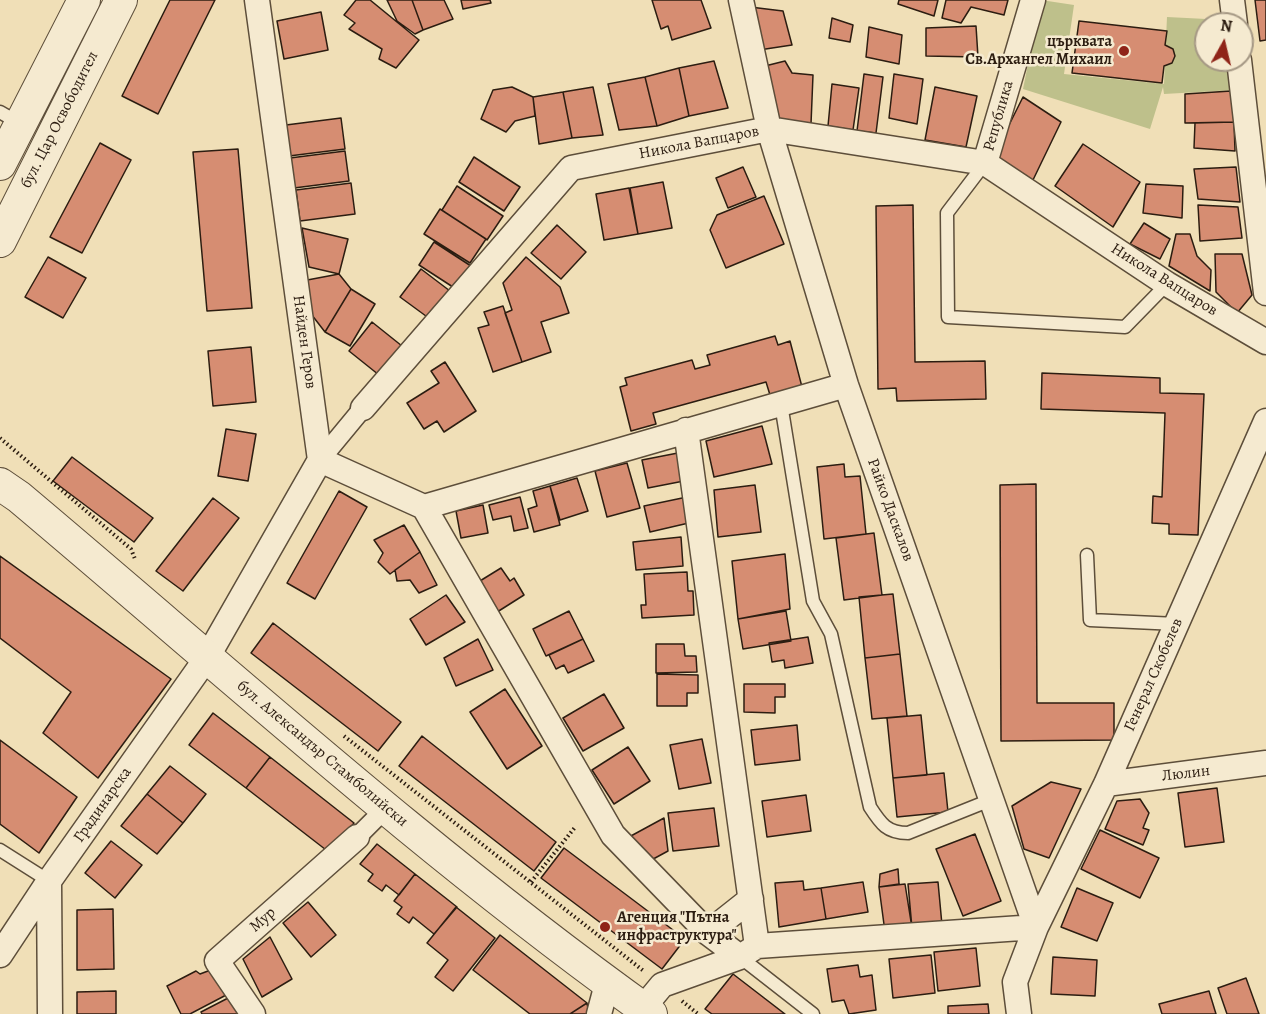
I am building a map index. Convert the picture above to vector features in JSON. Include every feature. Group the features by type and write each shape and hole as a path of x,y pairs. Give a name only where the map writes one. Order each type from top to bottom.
{"street":[{"name":"бул. Цар Освободител","path":"0,164 10,118 84,0"},
{"name":"бул. Цар Освободител","path":"0,240 121,0"},
{"name":"Найден Геров","path":"258,0 320,460"},
{"name":"Райко Даскалов","path":"741,0 769,129 846,385 1036,927"},
{"name":"Република","path":"985,163 1033,0"},
{"path":"1240,72 1266,293"},
{"name":"Никола Вапцаров","path":"320,460 571,168 769,129 985,163 1167,284 1266,342"},
{"path":"424,507 846,385"},
{"name":"Генерал Скобелев","path":"1036,927 1106,784 1266,421"},
{"path":"686,430 751,899 749,952"},
{"path":"208,656 320,460 424,507 613,835 708,933 749,952"},
{"name":"бул. Александър Стамболийски","path":"6,485 385,809 608,984 652,1002"},
{"name":"Градинарска","path":"0,955 48,881 208,656"},
{"name":"Люлин","path":"1106,784 1266,764"},
{"path":"357,837 385,809"},
{"name":"Мур","path":"253,1014 217,961 357,837"},
{"path":"48,881 50,1014"},
{"path":"708,933 751,899"},
{"path":"652,1002 749,952 1036,927 1015,982 1019,1014"},
{"path":"599,1014 608,984"}],"lane":[{"path":"985,163 947,213 948,317 1125,327 1167,284"},
{"path":"781,404 813,601 831,634 870,807 884,828 908,833 993,799"},
{"path":"1087,555 1090,620 1177,624"},
{"path":"0,850 48,881"},
{"path":"749,952 813,1014"}],"path":[{"path":"0,438 131,549 138,569"},
{"path":"338,731 531,882 652,1002 698,1014"},
{"path":"531,882 576,826"}],"green space":[{"path":"1041,0 1074,5 1064,74 1164,84 1167,17 1194,18 1194,72 1233,72 1235,90 1164,94 1163,87 1150,129 1023,89"}],"building":[{"path":"170,0 215,0 158,114 122,96"},
{"path":"356,0 370,0 419,40 396,68 379,59 382,49 349,29 355,23 344,15"},
{"path":"387,0 412,0 423,30 415,34 397,21"},
{"path":"412,0 444,0 453,19 423,30"},
{"path":"461,0 490,0 491,3 463,9"},
{"path":"652,0 701,0 711,28 672,40 668,26 661,29"},
{"path":"899,0 938,0 934,16 898,4"},
{"path":"946,0 1008,0 1004,15 971,7 961,23 942,18"},
{"path":"1255,0 1266,0 1266,40 1260,41"},
{"path":"750,7 783,11 792,45 759,50"},
{"path":"321,12 328,50 284,59 277,21"},
{"path":"832,18 853,25 850,42 829,38"},
{"name":"църквата Св.Архангел Михаил","path":"1079,21 1167,31 1165,45 1173,49 1175,56 1172,63 1164,66 1162,83 1072,73"},
{"path":"976,26 978,57 926,56 926,28"},
{"path":"869,27 902,35 899,64 866,57"},
{"path":"714,61 728,108 689,116 679,68"},
{"path":"785,61 792,73 813,75 811,124 775,119 765,66"},
{"path":"679,68 689,116 657,126 645,77"},
{"path":"864,74 883,77 876,133 857,131"},
{"path":"894,74 923,79 917,124 889,118"},
{"path":"645,77 657,126 619,130 608,84"},
{"path":"832,84 859,88 853,130 828,126"},
{"path":"512,87 533,97 535,116 515,121 506,132 481,119 493,90"},
{"path":"593,87 603,135 572,138 563,92"},
{"path":"935,87 977,96 966,147 925,140"},
{"path":"1231,91 1234,122 1185,123 1185,94"},
{"path":"563,92 572,138 539,144 533,97"},
{"path":"1023,97 1061,122 1032,182 993,157"},
{"path":"341,118 345,149 289,156 286,125"},
{"path":"1234,122 1235,151 1194,148 1195,123"},
{"path":"100,143 131,160 82,253 50,237"},
{"path":"1083,144 1140,182 1113,227 1055,186"},
{"path":"238,149 252,308 207,311 193,152"},
{"path":"345,151 349,181 294,188 290,158"},
{"path":"474,157 520,187 504,211 459,182"},
{"path":"743,167 756,197 728,208 716,178"},
{"path":"1236,167 1240,202 1198,199 1194,169"},
{"path":"663,182 672,228 638,234 630,188"},
{"path":"351,183 355,214 300,221 296,190"},
{"path":"1146,184 1183,186 1182,218 1143,213"},
{"path":"457,186 503,216 487,240 442,210"},
{"path":"629,188 638,234 604,240 596,194"},
{"path":"764,196 784,244 726,268 710,230 717,215"},
{"path":"913,205 915,362 985,361 986,399 897,401 896,388 878,389 876,206"},
{"path":"1198,205 1238,207 1242,238 1200,241"},
{"path":"440,209 486,239 470,263 424,234"},
{"path":"1144,223 1170,239 1160,259 1130,244"},
{"path":"557,225 586,252 561,279 531,253"},
{"path":"302,228 348,239 339,274 309,267"},
{"path":"1176,234 1190,234 1197,256 1211,270 1210,291 1169,266"},
{"path":"434,242 471,266 456,289 419,265"},
{"path":"1215,254 1242,254 1252,295 1237,313 1216,292"},
{"path":"48,257 86,278 63,318 25,297"},
{"path":"526,257 560,287 569,313 541,322 551,352 522,362 505,313 512,310 503,283"},
{"path":"421,269 450,291 430,319 400,297"},
{"path":"339,274 351,289 325,332 308,310 302,281"},
{"path":"351,289 375,304 350,346 325,332"},
{"path":"503,306 522,362 493,372 478,328 489,325 484,312"},
{"path":"372,322 402,346 379,375 349,351"},
{"path":"775,336 778,345 790,341 802,387 770,395 766,382 653,413 656,424 631,431 620,387 627,385 625,378 692,360 695,369 710,365 707,355"},
{"path":"251,347 256,402 213,406 208,351"},
{"path":"445,362 476,411 444,432 437,421 424,429 407,403 439,383 431,371"},
{"path":"1042,373 1160,378 1160,393 1204,394 1198,535 1169,534 1169,524 1152,523 1153,496 1162,497 1165,413 1041,409"},
{"path":"762,426 772,464 714,477 706,441"},
{"path":"226,429 256,434 248,481 218,476"},
{"path":"683,452 689,480 648,488 642,460"},
{"path":"72,457 153,518 134,542 53,481"},
{"path":"627,463 640,508 607,517 595,471"},
{"path":"844,464 845,477 860,476 866,534 824,539 817,467"},
{"path":"577,478 588,511 560,520 550,486"},
{"path":"1036,484 1037,703 1114,703 1114,740 1001,741 1000,485"},
{"path":"755,485 761,532 718,537 714,490"},
{"path":"550,486 560,525 534,532 528,509 537,506 533,491"},
{"path":"339,491 367,507 315,599 287,583"},
{"path":"520,497 528,528 514,531 511,516 493,520 489,505"},
{"path":"687,497 693,522 650,532 644,506"},
{"path":"213,498 239,518 183,591 156,571"},
{"path":"483,505 488,533 461,538 456,511"},
{"path":"404,525 420,552 390,574 378,562 383,553 374,540"},
{"path":"874,533 882,595 844,600 836,538"},
{"path":"681,537 683,566 636,570 633,542"},
{"path":"420,552 437,585 419,593 410,580 397,581 395,570"},
{"path":"785,554 790,609 738,619 732,561"},
{"path":"0,556 171,679 98,778 43,733 71,692 0,638"},
{"path":"501,568 510,581 514,578 524,595 494,614 475,584"},
{"path":"687,572 688,591 693,591 694,615 642,618 641,605 646,605 644,574"},
{"path":"893,594 900,654 865,658 859,597"},
{"path":"446,595 465,622 426,645 410,619"},
{"path":"569,611 583,639 546,656 533,629"},
{"path":"786,611 791,641 743,649 738,619"},
{"path":"273,623 401,722 378,751 251,653"},
{"path":"808,637 813,663 785,668 784,660 772,662 769,643"},
{"path":"478,639 493,670 456,686 444,658"},
{"path":"583,639 594,661 568,673 564,665 556,669 549,655"},
{"path":"656,644 684,644 685,656 696,656 697,672 656,673"},
{"path":"900,654 907,716 872,719 865,658"},
{"path":"657,674 698,675 698,693 687,693 687,706 657,706"},
{"path":"744,684 785,684 785,697 775,697 775,713 744,712"},
{"path":"505,689 542,746 507,769 470,712"},
{"path":"604,694 624,728 583,751 563,718"},
{"path":"213,713 270,757 246,788 189,745"},
{"path":"921,715 927,775 893,778 887,718"},
{"path":"797,725 800,760 755,765 751,730"},
{"path":"422,736 556,842 534,871 399,766"},
{"path":"702,739 711,783 679,789 670,745"},
{"path":"0,740 77,797 39,853 0,824"},
{"path":"628,747 650,781 614,804 592,770"},
{"path":"270,757 354,823 330,853 246,788"},
{"path":"170,766 206,794 183,823 147,794"},
{"path":"944,773 948,812 897,817 893,778"},
{"path":"1051,782 1081,789 1049,858 1024,849 1012,806"},
{"path":"1217,788 1224,842 1185,847 1178,793"},
{"path":"147,794 183,823 157,854 121,826"},
{"path":"806,795 811,831 767,837 762,801"},
{"path":"1140,799 1149,813 1143,828 1149,830 1143,845 1105,829 1117,801"},
{"path":"714,808 719,846 673,851 668,813"},
{"path":"664,818 668,851 644,864 629,837"},
{"path":"1100,830 1159,858 1140,898 1081,869"},
{"path":"975,834 1001,901 963,916 936,849"},
{"path":"111,841 142,865 115,898 85,873"},
{"path":"377,844 415,874 399,895 386,885 382,891 368,881 373,874 360,864"},
{"path":"564,848 685,939 662,969 541,878"},
{"path":"898,869 899,884 879,887 880,874"},
{"path":"415,874 457,907 434,934 413,917 409,923 397,914 402,907 394,901"},
{"path":"803,881 804,890 821,888 826,919 779,927 775,883"},
{"path":"863,882 868,912 826,919 821,888"},
{"path":"938,882 942,925 912,928 908,884"},
{"path":"905,884 912,928 885,932 879,887"},
{"path":"1077,888 1113,903 1097,941 1061,927"},
{"path":"308,902 336,935 311,957 283,923"},
{"path":"456,907 495,938 453,991 435,977 448,960 427,943"},
{"path":"113,909 114,969 77,970 77,910"},
{"path":"500,935 587,1003 570,1014 530,1014 473,970"},
{"path":"270,937 292,979 262,997 243,959"},
{"path":"976,948 980,986 938,991 934,952"},
{"path":"931,955 935,993 893,998 889,959"},
{"path":"1053,957 1097,960 1095,996 1051,994"},
{"path":"858,965 860,977 872,975 876,1010 849,1014 844,1000 832,1002 827,969"},
{"path":"216,968 230,993 190,1014 181,1014 167,986 196,971 200,974"},
{"path":"733,974 785,1014 712,1014 705,1009"},
{"path":"1246,978 1259,1014 1227,1014 1218,988"},
{"path":"116,991 116,1014 77,1014 77,992"},
{"path":"1209,991 1216,1014 1162,1014 1159,1004"},
{"path":"232,996 242,1014 202,1014 201,1012"},
{"path":"587,1003 589,1014 570,1014"},
{"path":"988,1004 989,1014 948,1014 948,1006"}],"place":[{"name":"църквата Св.Архангел Михаил","path":"1124,51"},
{"name":"Агенция \"Пътна инфраструктура\"","path":"605,927"}]}
